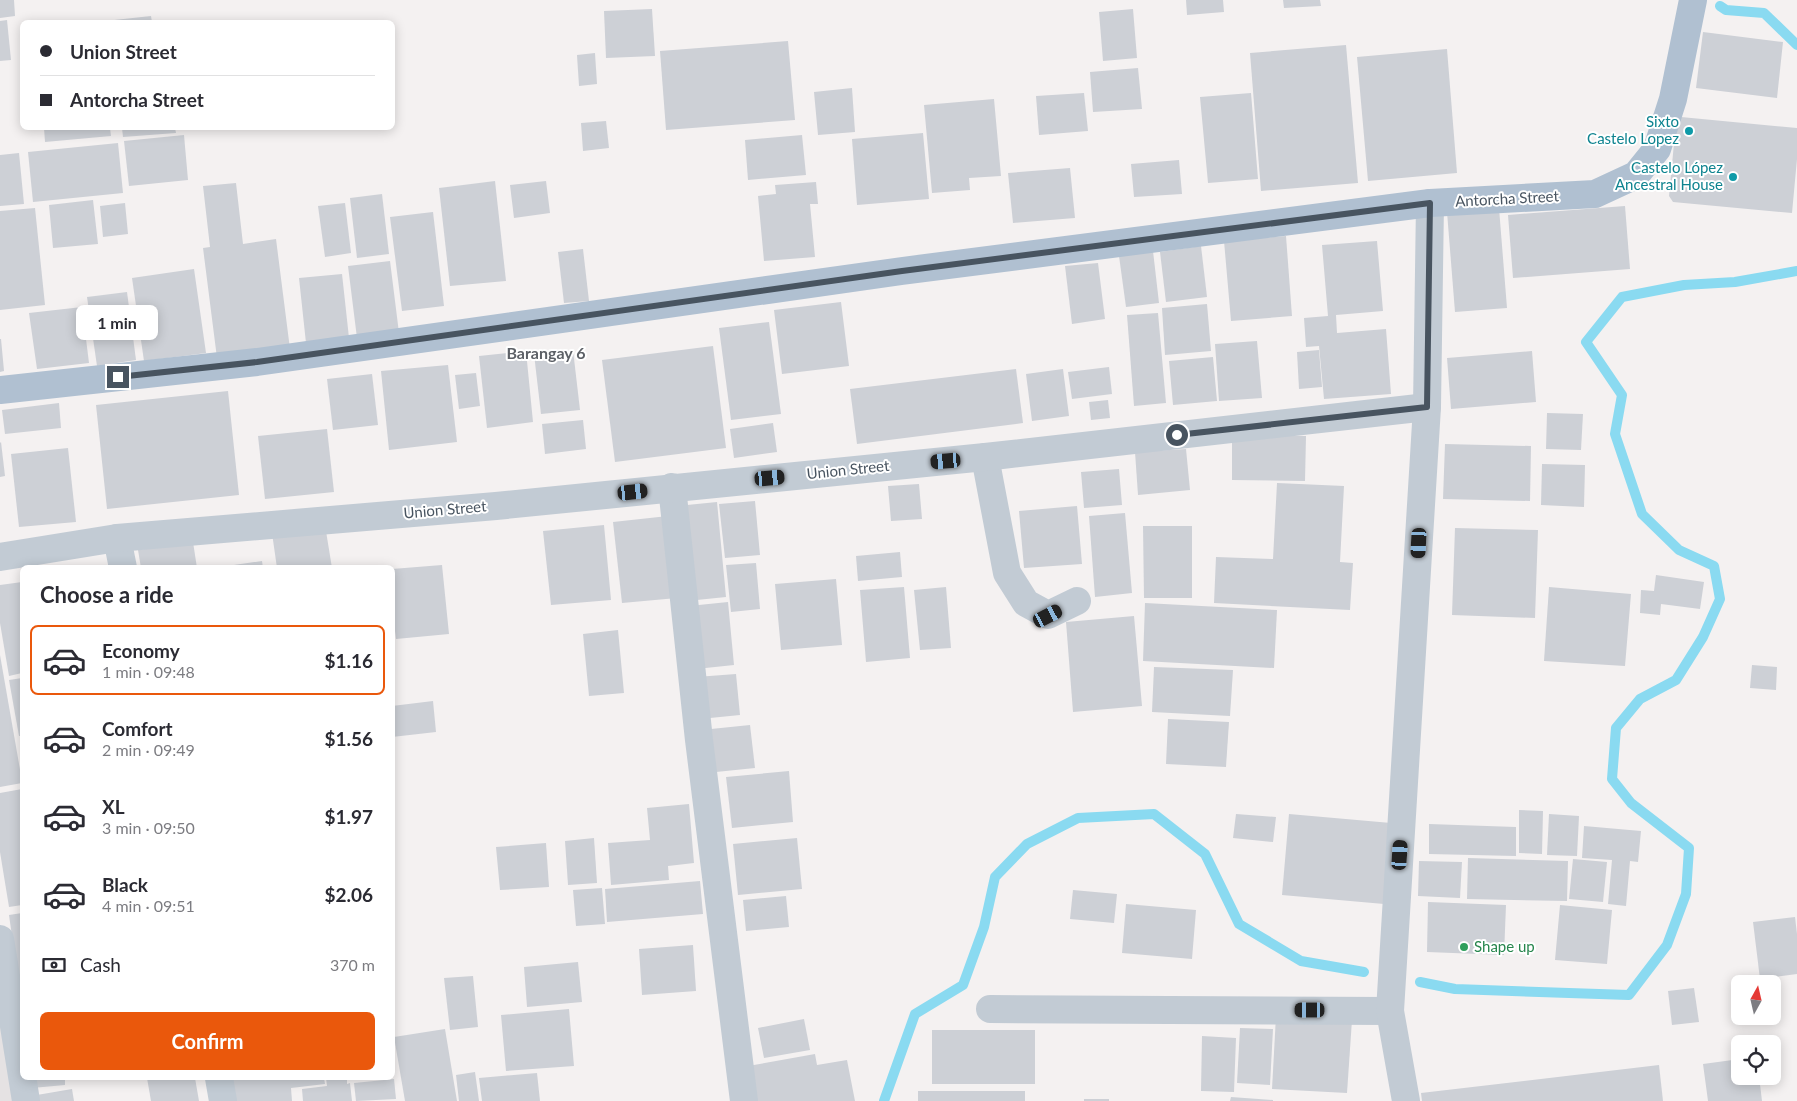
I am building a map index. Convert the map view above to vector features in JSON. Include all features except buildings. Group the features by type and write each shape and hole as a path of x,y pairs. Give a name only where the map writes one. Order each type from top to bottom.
{"main road":[{"name":"Antorcha Street","path":"0,390 257,362 902,271 1430,203 1595,194 1636,175 1657,149 1673,99 1693,0"}],"street":[{"path":"1406,1101 1390,1010 1427,407 1430,203"},
{"name":"Union Street","path":"0,556 117,538 496,506 985,457 1427,407"},
{"path":"985,457 1007,573 1026,603 1048,616 1077,601"},
{"path":"672,488 699,740 744,1101"},
{"path":"117,538 122,565"},
{"path":"0,939 20,1064"},
{"path":"990,1009 1390,1010"},
{"path":"23,1080 26,1101"},
{"path":"219,1080 223,1101"}],"shaded area":[{"path":"0,997 16,1101 0,1101"}],"waterway":[{"path":"1720,6 1726,10 1764,13 1797,45"},
{"path":"1420,982 1455,989 1629,995 1667,945 1686,894 1689,848 1631,803 1612,779 1616,728 1640,699 1676,680 1703,637 1720,599 1714,566 1679,550 1642,514 1615,434 1622,395 1586,342 1622,297 1684,285 1735,282 1797,271"},
{"path":"884,1101 915,1014 963,985 984,927 995,877 1027,844 1078,818 1154,814 1205,854 1239,924 1301,961 1364,972"}],"place":[{"name":"Sixto Castelo Lopez","path":"1689,131"},
{"name":"Castelo López Ancestral House","path":"1733,177"},
{"name":"Shape up","path":"1464,947"}],"district":[{"name":"Barangay 6","path":"546,353"}],"route":[{"path":"118,377 257,362 902,271 1430,203 1427,407 1177,435"}]}
